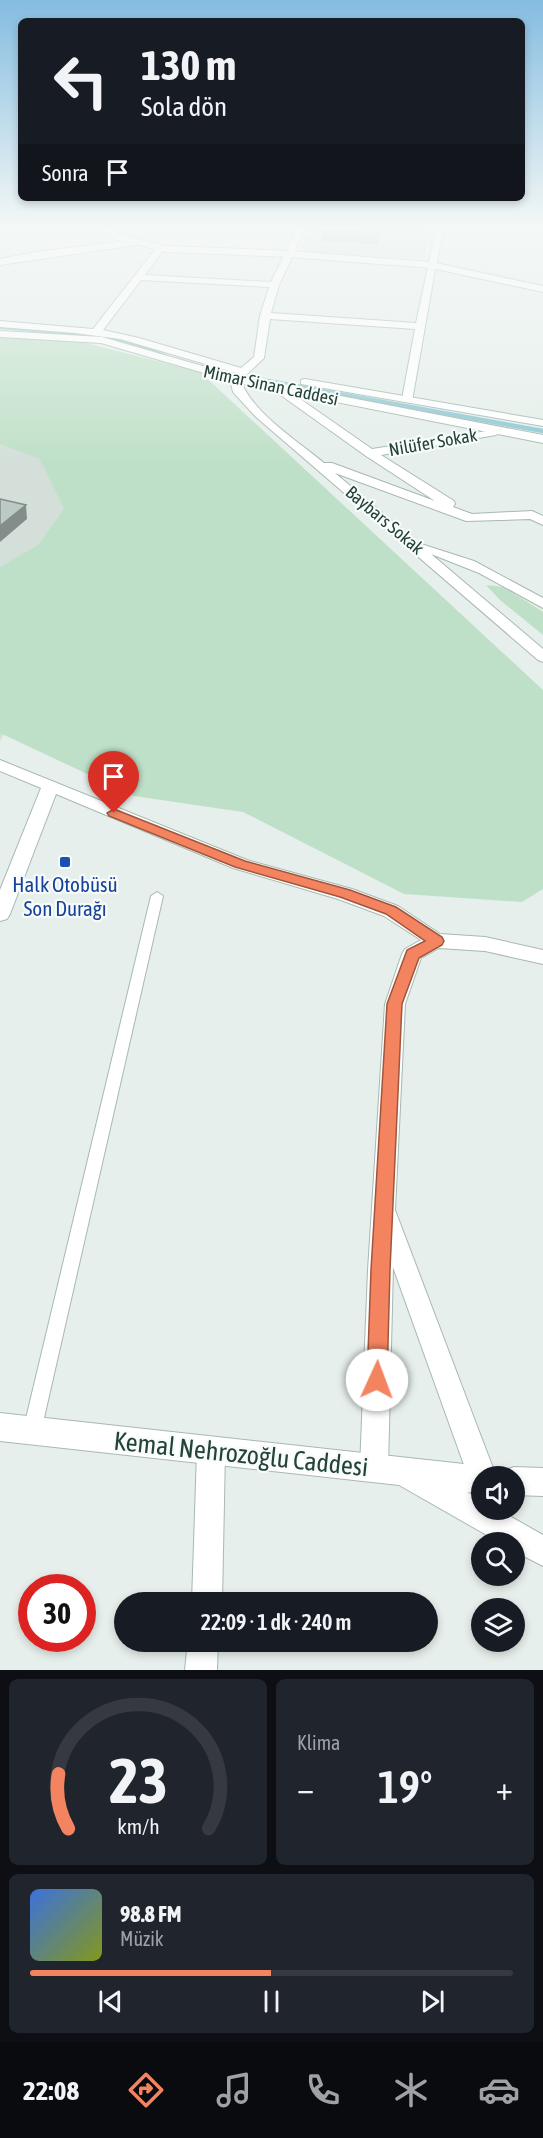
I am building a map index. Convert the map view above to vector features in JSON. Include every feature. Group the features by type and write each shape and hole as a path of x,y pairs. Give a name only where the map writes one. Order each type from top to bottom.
{"street":[{"path":"96,332 115,307"},
{"path":"0,324 120,336 240,376 259,358 268,307"},
{"path":"408,399 423,307"},
{"path":"265,316 420,326"},
{"name":"Mimar Sinan Caddesi","path":"0,334 102,340 240,376 279,389 543,439"},
{"name":"Mimar Sinan Caddesi","path":"240,376 408,399 543,423"},
{"name":"Baybars Sokak","path":"240,376 238,392 260,415 543,657"},
{"path":"279,389 370,453 471,518"},
{"name":"Nilüfer Sokak","path":"370,453 496,431"},
{"path":"315,461 420,502 471,518 540,516"},
{"path":"415,546 444,553 486,569 543,604"},
{"path":"0,765 50,788 240,864 345,894 391,911 436,941 485,944 543,957"},
{"path":"0,914 50,788"},
{"path":"436,941 412,954 395,1004 383,1209 387,1469 543,1551"},
{"path":"383,1209 478,1466"},
{"name":"Kemal Nehrozoğlu Caddesi","path":"0,1427 211,1452 471,1477"},
{"path":"207,1592 211,1452"},
{"path":"525,1481 543,1482"},
{"path":"201,1670 202,1652"}],"lane":[{"path":"32,1431 156,896"}],"shaded area":[{"path":"0,417 161,448 0,741"}],"green space":[{"path":"0,338 39,338 82,342 200,372 543,690 543,889 522,902 404,894 243,812 134,796 0,733 0,567 38,545 64,509 40,459 0,444"},
{"path":"486,585 504,587 543,612 543,635 500,600"}],"building":[{"path":"0,499 26,505 0,526"}],"waterway":[{"path":"0,327 99,336 124,341 165,356"},
{"path":"219,372 320,390"},
{"path":"311,389 543,431"}],"place":[{"name":"Halk Otobüsü Son Durağı","path":"65,862"}],"route":[{"path":"114,813 240,864 345,894 391,911 436,941 412,954 395,1004 380,1270 377,1380"}]}
